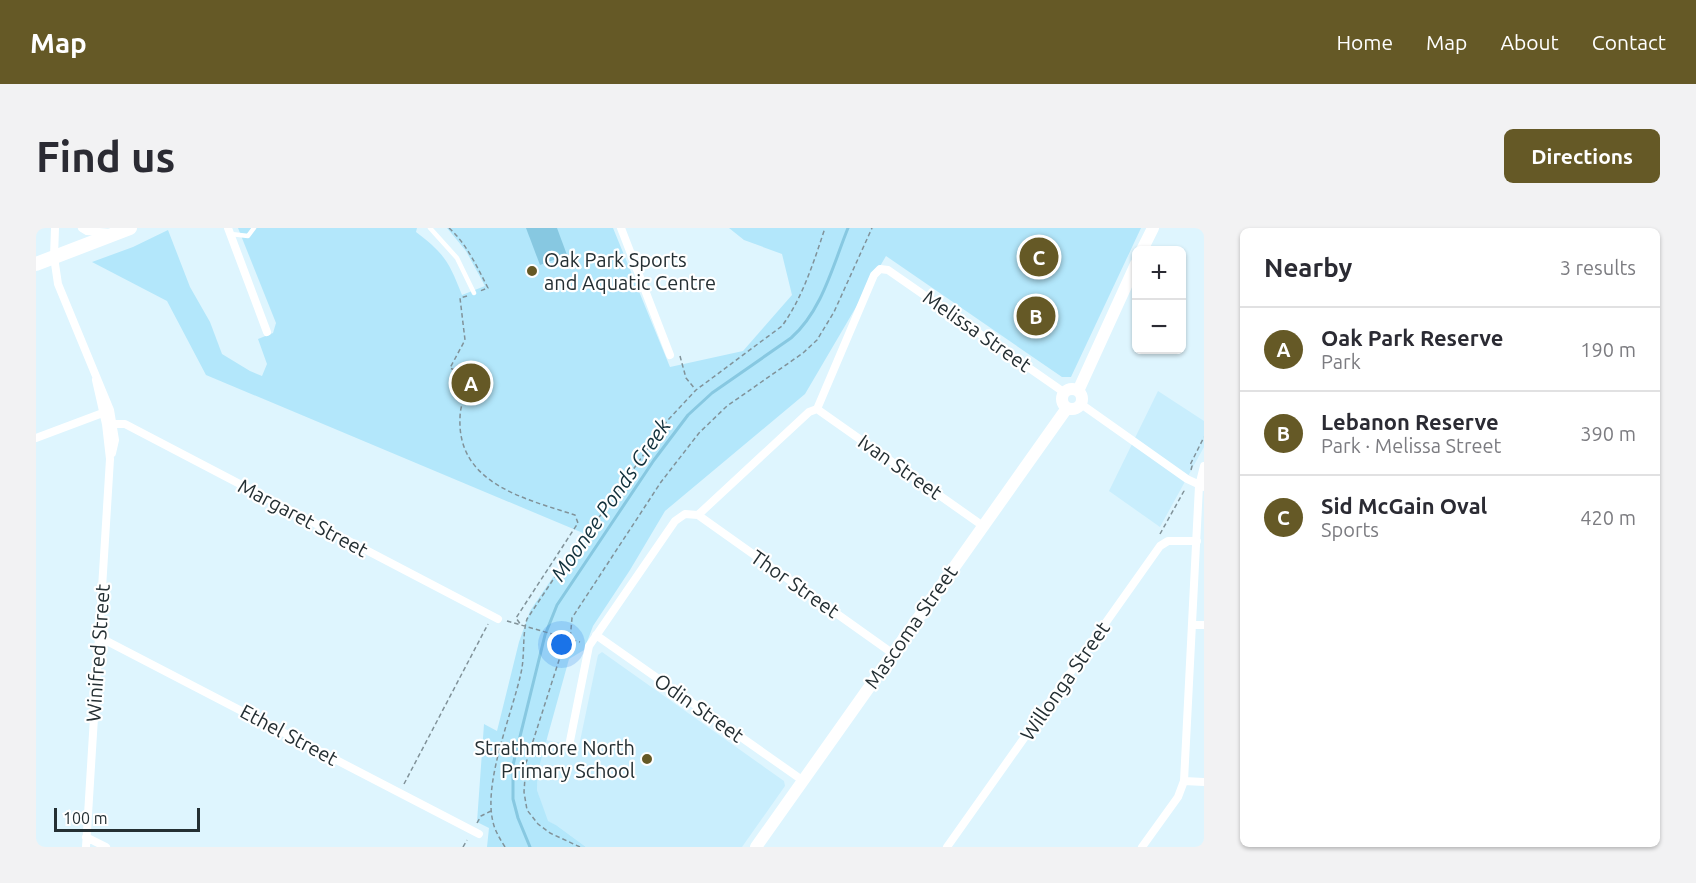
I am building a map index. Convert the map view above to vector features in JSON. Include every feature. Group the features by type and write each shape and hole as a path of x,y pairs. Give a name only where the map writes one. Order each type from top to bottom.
{"main road":[{"path":"1144,246 1153,228"},
{"path":"36,264 124,230"},
{"path":"1071,392 1081,396 1081,404 1076,408 1067,408 1063,399 1071,392 1132,274"},
{"name":"Mascoma Street","path":"756,847 1067,408"}],"street":[{"name":"Winifred Street","path":"55,228 54,257 58,284 96,380 110,424 110,459 86,847"},
{"path":"82,228 94,232 124,230"},
{"path":"621,228 670,355"},
{"path":"229,231 267,332"},
{"name":"Melissa Street","path":"817,409 874,275 880,269 888,270 1071,392"},
{"path":"1081,404 1202,487"},
{"path":"570,741 589,646 675,521 685,513 698,515 809,412 817,409"},
{"name":"Ivan Street","path":"817,409 983,526"},
{"path":"36,438 106,411"},
{"name":"Margaret Street","path":"110,424 125,424 495,618"},
{"path":"1142,847 1178,798 1184,781 1197,541 1204,466"},
{"name":"Thor Street","path":"698,515 892,653"},
{"name":"Willonga Street","path":"947,847 1160,546 1168,541 1197,541"},
{"path":"1193,625 1204,625"},
{"name":"Odin Street","path":"596,635 802,780"},
{"name":"Ethel Street","path":"99,637 479,834"},
{"path":"1184,781 1204,782"},
{"path":"86,837 106,847"}],"lane":[{"path":"229,231 248,236 254,228"},
{"path":"430,228 457,258 474,293"}],"path":[{"path":"449,228 457,235 474,260 488,288 460,298 465,340 450,368 471,377 460,420 467,455 477,468 498,487 575,515 578,523 516,618 521,624"},
{"path":"505,847 497,833 492,811 492,788 521,674 527,619 578,542 605,510 667,421 696,390 782,326 806,282 825,228"},
{"path":"680,355 686,378 696,390"},
{"path":"404,785 495,618 589,646"},
{"path":"477,824 481,816 492,811"}],"shaded area":[{"path":"238,228 417,228 416,232 434,246 445,259 462,295 485,286 466,251 447,228 613,228 670,367 743,351 792,295 782,254 744,240 729,228 1141,228 1071,377 1062,377 886,256 805,394 665,511 593,626 584,650 569,659 538,771 537,790 548,821 586,847 487,847 489,828 477,822 484,724 497,731 519,642 530,611 583,533 206,375 167,301 92,262 133,247 168,230 190,287 210,322 222,354 262,376 267,364 258,339 273,333 276,323"},
{"path":"526,228 557,228 567,255 540,265"},
{"path":"1158,391 1204,421 1204,447 1160,527 1109,491"},
{"name":"Strathmore North Primary School","path":"602,652 784,781 785,786 742,847 586,847 547,821 537,790 538,771 546,740 579,746 598,655"}],"waterway":[{"name":"Moonee Ponds Creek","path":"530,847 513,799 513,765 545,635 557,605 654,460 688,415 712,393 791,338 802,327 826,287 848,228"}],"place":[{"name":"Sid McGain Oval","path":"1039,257"},
{"name":"Oak Park Sports and Aquatic Centre","path":"532,271"},
{"name":"Lebanon Reserve","path":"1036,316"},
{"name":"Oak Park Reserve","path":"471,383"},
{"name":"Strathmore North Primary School","path":"647,759"}]}
